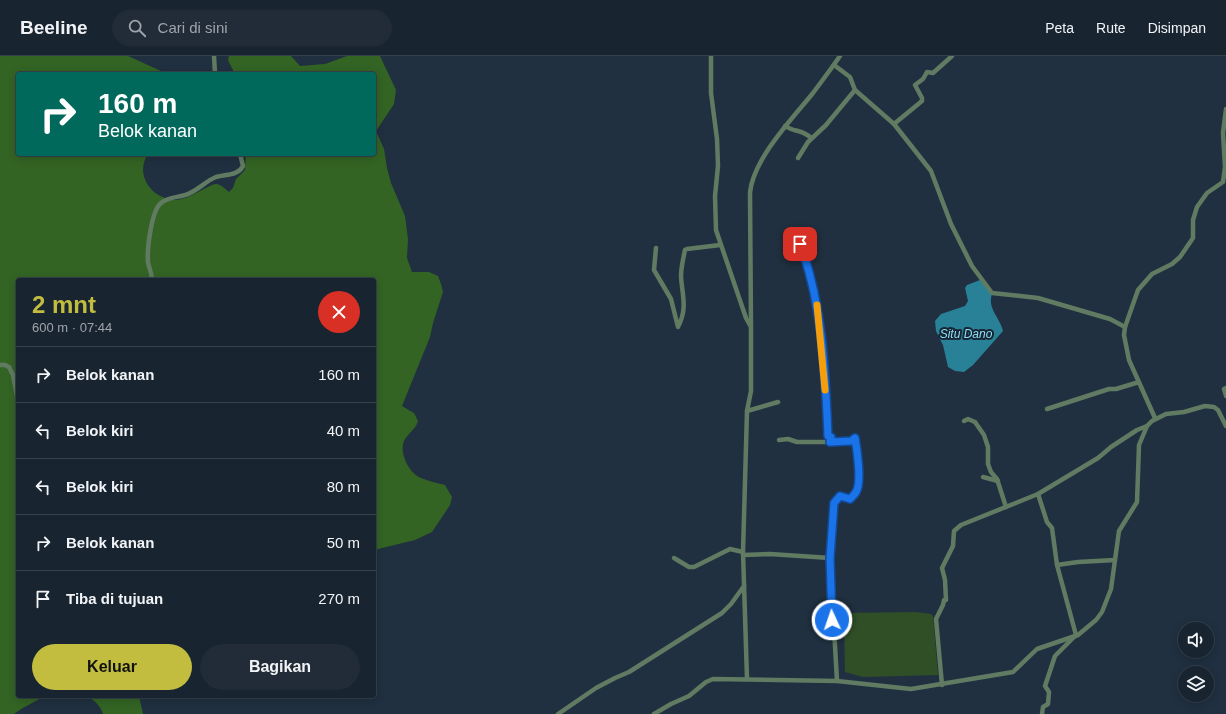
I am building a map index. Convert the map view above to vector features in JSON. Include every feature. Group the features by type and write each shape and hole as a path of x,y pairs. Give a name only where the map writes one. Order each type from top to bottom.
{"street":[{"path":"214,56 215,72"},
{"path":"711,56 711,93 718,147 715,223 720,245 731,271 746,318 751,328"},
{"path":"747,679 743,554 747,410 751,391 750,188 764,157 785,126 840,56"},
{"path":"894,124 922,101 922,98 915,85 923,79 927,72 933,73 952,56"},
{"path":"834,65 850,77 855,90 894,124 931,171 951,224 972,266 992,293 1038,298 1110,319 1125,327"},
{"path":"798,158 811,138 826,125 855,90"},
{"path":"1155,418 1133,371 1125,346 1125,327 1138,290 1152,274 1172,264 1180,257 1194,238 1193,214 1197,207 1207,193 1223,182 1225,167 1223,132 1226,109"},
{"path":"785,126 793,131 805,133 811,138"},
{"path":"152,278 148,262 148,247 159,205 169,198 190,193 217,177 236,174 243,166 240,156"},
{"path":"797,234 814,287 818,309 828,436 831,437 830,442"},
{"path":"656,248 654,270 671,299 678,327 685,297 681,273 685,250 720,245"},
{"path":"0,365 7,366 12,371 16,391"},
{"path":"1047,409 1104,390 1139,382"},
{"path":"1226,388 1224,389 1226,396"},
{"path":"747,410 778,402"},
{"path":"942,685 936,619 943,605 942,602 946,600 942,568 953,546 954,531 961,525 1038,494 1098,458 1111,447 1137,430 1147,426 1155,418 1166,414 1184,412 1205,406 1214,407 1218,410 1226,423"},
{"path":"964,421 968,420 975,422 984,435 988,447 988,464 991,472 998,481 1006,507"},
{"path":"654,714 670,704 689,696 710,680 722,678 836,681 911,689 1013,672 1036,649 1081,632 1098,618 1107,602 1111,590 1119,531 1137,502 1139,487 1138,451 1147,426"},
{"path":"779,440 788,439 797,442 830,442 851,441 855,438 858,468 856,492 850,499 840,496 834,501 830,558 836,681"},
{"path":"984,477 998,481"},
{"path":"1038,494 1045,518 1052,528 1057,565 1076,635"},
{"path":"674,558 694,567 730,549 743,554 770,554 830,558"},
{"path":"1057,565 1115,560"},
{"path":"558,714 596,688 629,672 722,613 731,604 744,585"},
{"path":"1042,714 1043,707 1048,704 1049,692 1045,686 1055,656 1076,635"}],"green space":[{"path":"0,56 128,56 161,71 162,72 16,72 16,156 147,156 144,162 144,178 153,191 167,199 175,200 186,198 216,184 222,186 229,192 233,188 236,179 245,170 246,156 376,156 376,131 384,149 391,183 405,216 408,239 407,258 412,272 429,272 438,276 443,292 430,337 402,406 414,413 418,421 416,426 404,441 404,457 413,472 421,478 445,485 452,497 450,505 432,532 415,540 376,550 376,278 16,278 16,698 41,698 14,714 0,714"},
{"path":"229,56 291,56 300,66 325,64 347,56 380,56 396,90 394,104 376,131 376,72 234,72 228,60"},
{"path":"915,612 931,614 933,616 938,675 863,677 845,672 844,613"},
{"path":"90,698 139,698 143,714 103,714 97,704"}],"water":[{"name":"Situ Dano","path":"980,280 992,294 992,309 1003,331 973,365 964,372 955,371 948,367 943,345 936,331 935,321 941,314 965,306 968,301 965,288 967,285"}],"slow traffic":[{"path":"817,305 825,390"}],"route":[{"path":"800,244 814,287 818,309 828,436 831,437 830,442 851,441 855,438 857,453 858,480 856,492 850,499 840,496 834,501 830,558 832,620"}]}
